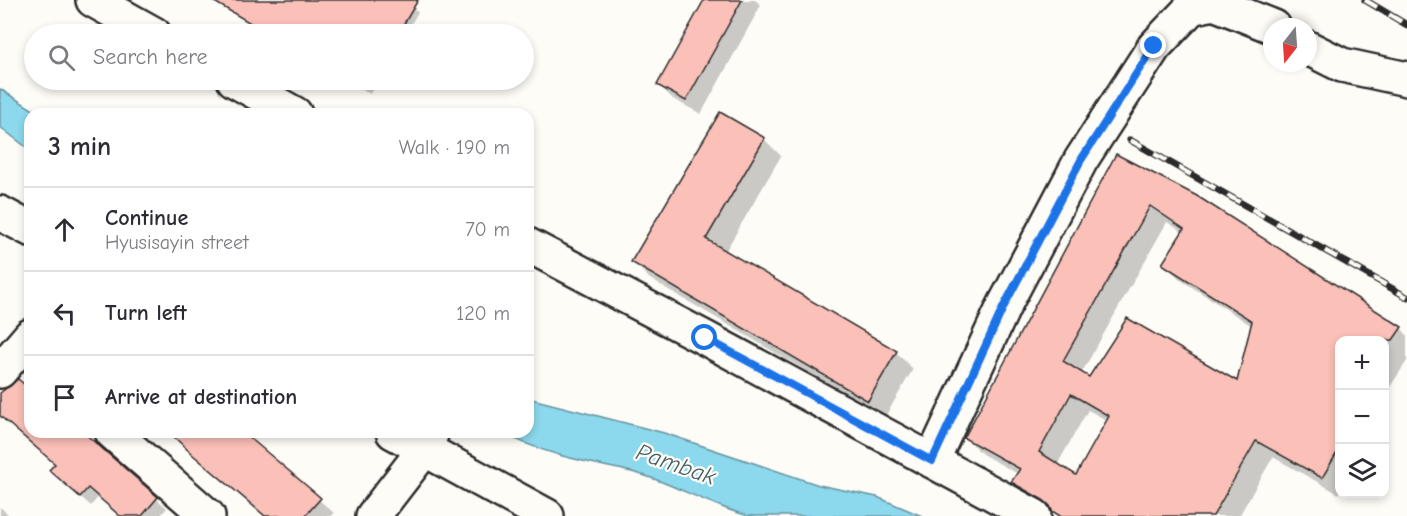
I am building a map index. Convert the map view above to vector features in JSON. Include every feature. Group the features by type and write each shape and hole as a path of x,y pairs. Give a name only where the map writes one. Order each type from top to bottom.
{"street":[{"path":"93,0 136,24"},
{"path":"932,461 1004,306 1081,160 1154,46 1191,8 1214,3 1263,23"},
{"path":"1317,52 1342,65 1407,79"},
{"path":"252,90 284,108"},
{"path":"0,213 24,226"},
{"path":"534,252 1034,516"},
{"path":"119,438 208,516"},
{"path":"373,516 428,441 548,516"}],"water":[{"path":"0,89 30,108 24,108 24,145 0,127"},
{"name":"Pambak","path":"534,400 664,433 819,485 877,497 922,516 748,516 649,477 576,460 514,438 534,438"}],"building":[{"path":"211,0 418,0 404,24 252,24"},
{"path":"704,0 742,0 686,101 657,85"},
{"path":"720,112 765,138 706,239 897,351 868,401 631,262"},
{"path":"1116,154 1197,196 1402,327 1393,340 1389,340 1389,336 1335,336 1335,456 1322,478 1256,441 1213,516 1060,516 1052,511 1043,500 1011,482 1020,469 964,438","holes":["1150,206 1184,229 1162,264 1252,321 1237,381 1127,318 1089,377 1063,361","1071,394 1109,416 1076,475 1039,452"]},
{"path":"18,379 24,384 24,437 0,416 0,393"},
{"path":"25,438 90,438 158,497 142,516 120,516 88,488 80,497 49,470 55,464"},
{"path":"175,438 250,438 321,498 305,516 265,516"}],"railway":[{"path":"1365,0 1407,25"},
{"path":"1130,140 1407,297"}],"route":[{"path":"705,338 932,461 1004,306 1081,160 1154,46"}]}
